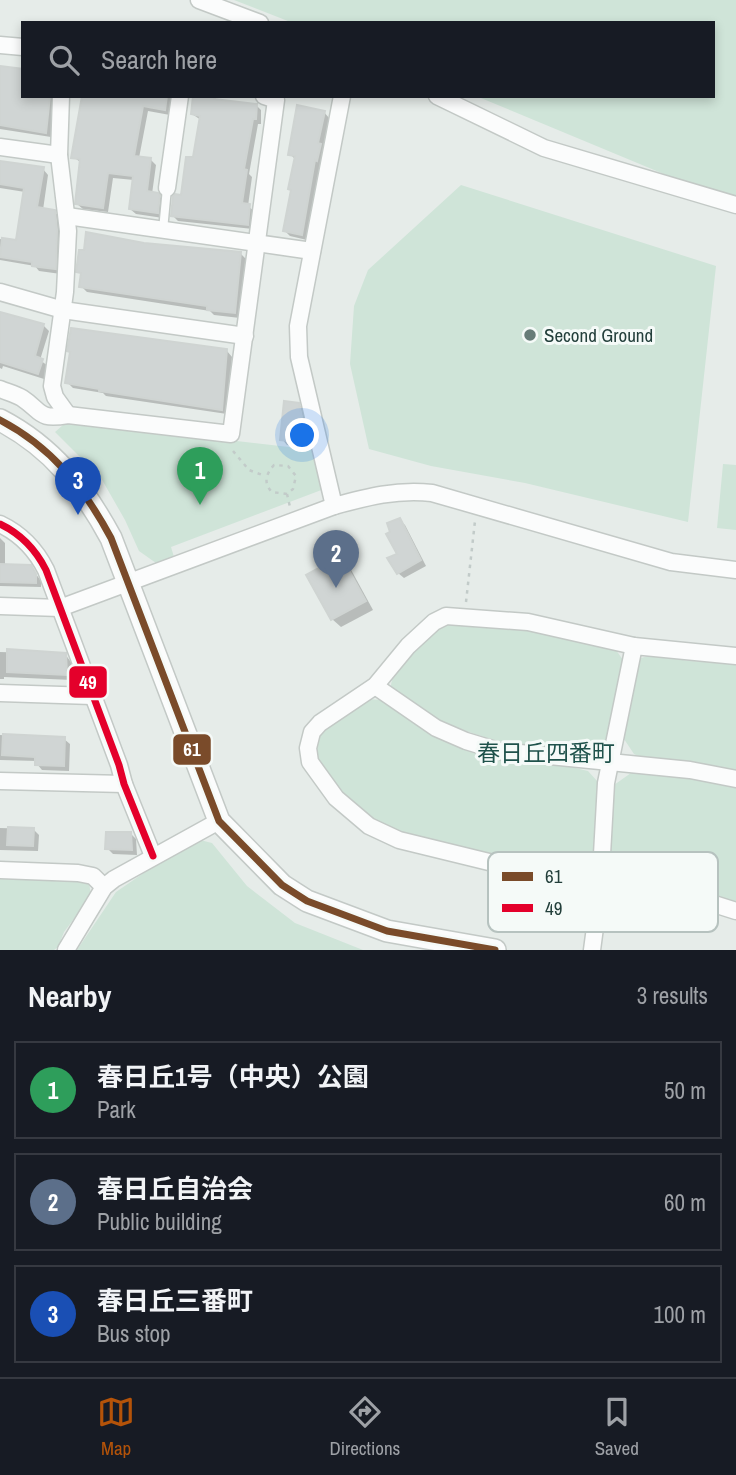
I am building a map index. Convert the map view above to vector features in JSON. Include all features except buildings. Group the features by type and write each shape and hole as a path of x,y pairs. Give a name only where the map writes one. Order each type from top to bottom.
{"street":[{"path":"199,0 255,21"},
{"path":"0,45 21,47"},
{"path":"61,98 59,155 67,216 65,292 52,386 55,397 68,415"},
{"path":"167,188 180,98"},
{"path":"0,390 23,399 43,415 53,417 68,415 231,434 276,100 270,98"},
{"path":"334,506 299,357 300,311 342,98"},
{"path":"441,98 544,148 736,205"},
{"path":"0,147 59,155"},
{"path":"67,216 312,251"},
{"path":"0,292 62,310 245,336"},
{"path":"23,399 38,397 52,386"},
{"path":"0,420 43,448 73,478 96,510 111,538 129,583 219,821 282,885 307,901 387,931 495,950"},
{"path":"0,606 60,608 334,506 377,494 402,491 432,493 671,562 736,570"},
{"path":"0,524 28,544 40,558 153,856"},
{"path":"488,862 399,840 369,826 336,798 314,770 308,748 313,732 320,723 375,686 408,646 434,622 446,616 464,616 528,622 634,646 736,656"},
{"path":"602,852 610,764 634,646"},
{"path":"375,686 436,728 466,741 513,754 690,770 736,779"},
{"path":"0,693 92,696"},
{"path":"0,781 124,784"},
{"path":"66,950 104,887 114,878 219,821"},
{"path":"0,870 78,873 93,876 104,887"},
{"path":"718,906 736,911"},
{"path":"592,950 594,932"}],"lane":[{"path":"163,230 167,188"}],"path":[{"path":"231,434 234,454 249,470 266,476"},
{"path":"274,465 288,466 294,471 296,482 287,494 272,492 266,476 274,465"},
{"path":"287,494 291,510"},
{"path":"464,616 475,518"}],"green space":[{"path":"234,0 736,0 736,204 481,98 715,98 715,21 288,21"},
{"name":"Second Ground","path":"461,185 716,266 688,522 525,483 431,466 369,449 350,364 354,306 368,270"},
{"path":"72,422 315,450 324,489 171,547 174,557 156,563 139,551 101,478 55,432"},
{"path":"723,464 736,465 736,530 717,528"},
{"path":"454,622 526,628 616,650 623,660 605,744 592,751 572,753 499,741 433,717 391,687 396,673 417,646 438,628"},
{"path":"652,655 689,661 736,663 736,771 634,754 624,739 639,662 641,658"},
{"path":"367,699 383,700 502,759 588,771 598,782 599,790 595,852 488,852 488,855 407,835 380,824 359,810 336,788 320,763 318,739 326,727"},
{"path":"644,772 736,786 736,903 718,897 718,852 609,852 614,785 631,773"},
{"path":"200,840 212,843 247,886 295,923 363,950 77,950 116,892 167,857"},
{"path":"0,878 89,882 91,896 54,950 0,950"}],"transit line":[{"name":"61","path":"0,420 35,443 65,470 90,502 111,538 219,821 282,885 307,901 387,931 495,950"},
{"name":"49","path":"0,524 27,543 46,570 153,856"}],"place":[{"name":"Second Ground","path":"530,335"},
{"name":"春日丘1号（中央）公園","path":"200,505"},
{"name":"春日丘三番町","path":"78,515"},
{"name":"春日丘自治会","path":"336,588"}],"district":[{"name":"春日丘四番町","path":"546,753"}]}
